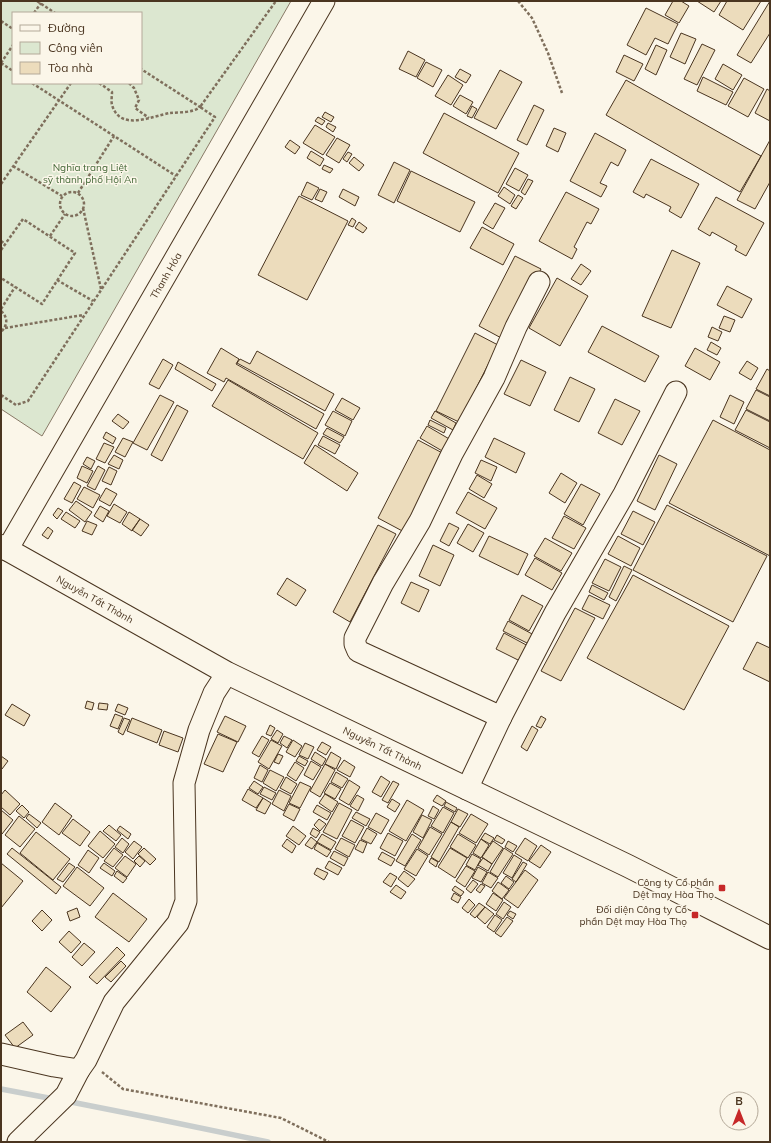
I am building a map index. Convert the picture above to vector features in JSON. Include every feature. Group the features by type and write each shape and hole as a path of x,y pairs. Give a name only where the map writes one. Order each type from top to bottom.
{"main road":[{"name":"Nguyễn Tất Thành","path":"4,548 227,673 628,866 770,938"}],"street":[{"name":"Thanh Hóa","path":"4,548 324,1"},
{"path":"501,717 358,651 355,644 355,638 383,583 420,521 452,454 494,378 516,327 539,282"},
{"path":"467,789 501,717 555,613 624,494 676,392"},
{"path":"18,1142 60,1100 83,1065 114,1002 178,923 186,901 184,783 199,730 214,693 227,673"},
{"path":"1,1054 54,1066 83,1065"}],"path":[{"path":"37,1 54,12"},
{"path":"100,84 112,92 112,105 117,114 134,122 169,113 196,110 200,107 276,1"},
{"path":"518,1 532,18 548,53 562,93"},
{"path":"35,12 41,3"},
{"path":"1,20 12,27"},
{"path":"12,46 1,63 12,70"},
{"path":"1,395 16,405 28,401 83,315 215,117 142,70"},
{"path":"34,84 176,176"},
{"path":"1,184 69,84"},
{"path":"129,84 134,88 139,100 135,108 149,118"},
{"path":"78,193 114,136"},
{"path":"13,166 62,196"},
{"path":"83,208 81,212 72,216 62,212 59,203 62,196 70,191 78,193 83,198 83,208 101,290"},
{"path":"50,236 65,214"},
{"path":"1,250 23,219 75,253 42,304 1,278"},
{"path":"1,241 5,244"},
{"path":"57,280 93,301"},
{"path":"1,332 7,320 1,310 15,288"},
{"path":"4,328 83,315"},
{"path":"83,1065 123,1089 281,1118 329,1142"}],"green space":[{"name":"Nghĩa trang Liệt sỹ thành phố Hội An","path":"1,1 291,1 42,436 1,409"}],"building":[{"path":"673,1 681,1 689,6 679,23 665,15"},
{"path":"697,1 721,1 714,12"},
{"path":"727,1 761,1 743,30 719,15"},
{"path":"770,1 770,33 751,63 737,55"},
{"path":"646,8 678,24 668,44 655,38 646,55 627,45"},
{"path":"681,33 696,39 685,64 670,57"},
{"path":"702,44 715,50 697,85 684,79"},
{"path":"656,45 667,50 656,75 645,69"},
{"path":"408,51 425,60 416,77 399,69"},
{"path":"624,55 643,64 634,81 616,72"},
{"path":"426,62 442,70 433,87 417,78"},
{"path":"723,64 742,75 733,90 715,79"},
{"path":"460,69 471,75 466,83 455,77"},
{"path":"500,70 522,82 496,129 474,118"},
{"path":"448,75 463,85 451,105 435,96"},
{"path":"703,77 733,92 726,105 697,91"},
{"path":"744,78 764,89 748,117 728,106"},
{"path":"626,80 761,156 740,192 606,115"},
{"path":"767,89 770,91 770,121 755,113"},
{"path":"460,95 473,102 466,114 453,106"},
{"path":"534,105 544,110 527,145 517,140"},
{"path":"472,106 477,109 472,118 467,116"},
{"path":"325,112 334,117 331,122 322,117"},
{"path":"444,113 519,153 498,193 423,153"},
{"path":"318,117 325,121 322,125 315,121"},
{"path":"328,123 336,127 333,132 326,127"},
{"path":"315,125 335,137 323,155 303,143"},
{"path":"554,128 566,133 558,152 546,146"},
{"path":"595,133 626,150 618,166 611,162 600,183 607,186 601,197 570,181"},
{"path":"337,138 350,145 339,163 326,155"},
{"path":"290,140 300,147 295,154 285,147"},
{"path":"770,140 770,182 755,209 737,200"},
{"path":"311,151 324,159 320,166 307,158"},
{"path":"348,152 352,154 347,162 343,159"},
{"path":"354,157 364,165 359,171 349,163"},
{"path":"651,159 699,184 681,218 669,211 671,207 646,194 644,198 633,192"},
{"path":"394,162 410,170 394,203 378,195"},
{"path":"324,165 333,169 330,173 322,169"},
{"path":"515,168 528,175 519,191 506,184"},
{"path":"411,171 475,202 460,232 397,201"},
{"path":"528,179 533,181 525,195 521,192"},
{"path":"307,182 319,188 312,200 301,195"},
{"path":"504,187 515,195 510,204 498,196"},
{"path":"320,189 327,192 322,202 315,199"},
{"path":"343,189 359,197 355,206 339,197"},
{"path":"566,192 599,209 591,224 587,222 574,247 577,249 572,259 539,241"},
{"path":"518,195 523,198 516,209 511,206"},
{"path":"299,196 348,221 307,300 258,275"},
{"path":"716,197 764,223 746,256 735,250 737,246 712,232 710,236 698,229"},
{"path":"495,203 505,208 493,229 483,223"},
{"path":"352,218 356,221 353,227 348,225"},
{"path":"359,222 367,228 363,233 355,228"},
{"path":"482,227 514,244 503,265 470,248"},
{"path":"672,250 700,263 671,328 642,316"},
{"path":"515,256 541,269 505,340 479,326"},
{"path":"581,264 591,271 581,285 571,279"},
{"path":"557,278 588,296 560,346 529,328"},
{"path":"727,286 752,299 742,318 717,305"},
{"path":"724,316 735,320 730,332 719,328"},
{"path":"602,326 659,356 645,382 588,352"},
{"path":"712,327 722,332 718,341 708,337"},
{"path":"475,333 498,345 459,422 436,411"},
{"path":"711,342 721,348 717,355 707,350"},
{"path":"221,348 239,359 236,364 324,414 316,429 226,378 224,382 207,373"},
{"path":"695,348 720,362 710,380 685,366"},
{"path":"257,351 334,394 325,411 237,363 240,359 250,364"},
{"path":"163,359 173,365 159,389 149,384"},
{"path":"521,360 546,372 530,406 504,394"},
{"path":"747,361 758,368 751,380 739,373"},
{"path":"178,362 216,384 212,391 175,369"},
{"path":"767,369 770,371 770,396 756,389"},
{"path":"570,377 595,389 579,422 554,410"},
{"path":"228,380 318,433 303,459 212,406"},
{"path":"756,390 770,397 770,421 746,409"},
{"path":"160,395 174,402 147,450 133,443"},
{"path":"730,395 744,402 734,424 720,417"},
{"path":"342,398 360,408 353,420 335,410"},
{"path":"615,399 640,411 622,445 598,433"},
{"path":"177,405 188,411 162,461 151,455"},
{"path":"746,410 770,422 770,448 735,430"},
{"path":"333,411 352,421 345,436 325,425"},
{"path":"435,411 456,423 453,430 431,418"},
{"path":"118,414 129,422 123,429 112,421"},
{"path":"430,420 446,428 444,433 428,425"},
{"path":"713,420 770,450 770,556 669,503"},
{"path":"427,426 451,440 444,452 420,438"},
{"path":"327,428 344,437 340,443 323,434"},
{"path":"106,432 116,438 113,444 103,438"},
{"path":"323,436 340,445 335,454 318,445"},
{"path":"123,438 133,442 125,457 115,452"},
{"path":"494,438 525,453 516,473 485,457"},
{"path":"418,440 448,456 408,534 378,518"},
{"path":"104,443 114,447 105,463 96,459"},
{"path":"315,445 358,473 347,491 304,463"},
{"path":"114,455 123,460 119,469 108,464"},
{"path":"659,455 677,464 655,510 637,501"},
{"path":"87,457 95,461 91,469 83,464"},
{"path":"481,460 497,467 491,481 475,473"},
{"path":"82,466 93,471 87,483 77,478"},
{"path":"98,466 105,470 95,490 87,486"},
{"path":"109,467 117,471 111,485 102,481"},
{"path":"561,473 577,483 565,503 549,493"},
{"path":"477,475 492,484 484,498 469,489"},
{"path":"74,482 81,486 72,503 64,499"},
{"path":"581,484 600,494 583,525 564,514"},
{"path":"84,487 100,495 93,508 77,499"},
{"path":"106,488 117,494 110,506 99,500"},
{"path":"468,492 497,508 485,529 456,513"},
{"path":"76,501 92,512 85,522 69,510"},
{"path":"114,504 127,512 120,523 107,516"},
{"path":"667,505 767,556 733,622 633,570"},
{"path":"100,506 109,511 103,522 94,516"},
{"path":"58,508 63,511 57,519 53,515"},
{"path":"633,511 655,522 643,545 621,534"},
{"path":"66,512 80,521 75,528 61,519"},
{"path":"129,512 140,519 132,531 122,524"},
{"path":"564,516 586,528 574,549 552,538"},
{"path":"140,519 149,525 141,536 132,530"},
{"path":"87,521 97,525 92,535 82,531"},
{"path":"449,523 459,528 449,546 440,541"},
{"path":"468,524 484,533 473,552 457,543"},
{"path":"378,525 396,534 350,622 333,612"},
{"path":"48,527 53,531 48,539 42,535"},
{"path":"489,536 528,554 518,575 479,556"},
{"path":"618,536 640,548 631,566 608,554"},
{"path":"545,538 572,553 561,571 534,556"},
{"path":"433,545 454,555 440,586 419,576"},
{"path":"535,558 562,573 552,590 525,575"},
{"path":"605,559 621,567 609,591 592,583"},
{"path":"624,566 632,570 616,601 609,597"},
{"path":"633,575 729,626 684,710 587,658"},
{"path":"287,578 306,590 296,606 277,594"},
{"path":"411,582 429,590 419,612 401,603"},
{"path":"592,585 608,593 604,600 589,592"},
{"path":"522,595 543,606 529,631 509,620"},
{"path":"589,595 610,605 603,619 582,609"},
{"path":"575,608 595,618 561,681 541,671"},
{"path":"508,621 534,635 529,644 503,631"},
{"path":"504,633 530,647 522,662 496,649"},
{"path":"757,642 770,648 770,682 743,669"},
{"path":"87,701 94,703 92,710 85,708"},
{"path":"99,703 108,704 107,710 98,709"},
{"path":"12,704 30,715 24,726 5,715"},
{"path":"118,704 128,708 125,715 115,711"},
{"path":"115,714 123,717 118,729 110,726"},
{"path":"225,716 246,726 238,742 217,732"},
{"path":"541,716 546,719 541,728 536,726"},
{"path":"124,718 130,720 123,735 118,732"},
{"path":"132,718 162,730 157,743 127,731"},
{"path":"270,725 275,728 271,736 266,734"},
{"path":"532,726 538,730 527,751 521,747"},
{"path":"277,730 283,734 278,743 271,739"},
{"path":"164,731 183,738 178,752 159,745"},
{"path":"218,734 237,742 223,772 204,764"},
{"path":"262,736 269,740 259,757 252,753"},
{"path":"284,736 292,740 287,748 280,743"},
{"path":"271,740 282,746 269,769 258,762"},
{"path":"293,740 302,746 295,757 286,752"},
{"path":"322,742 331,747 326,755 317,750"},
{"path":"305,743 314,747 308,759 299,755"},
{"path":"315,752 326,759 322,766 311,759"},
{"path":"331,752 341,758 336,769 325,764"},
{"path":"278,754 283,756 279,764 274,762"},
{"path":"1,756 8,761 2,769 1,768"},
{"path":"299,756 308,761 305,766 296,761"},
{"path":"344,760 355,767 350,777 337,770"},
{"path":"311,761 321,767 313,780 304,775"},
{"path":"295,762 304,768 296,781 287,775"},
{"path":"325,764 335,770 320,797 310,791"},
{"path":"260,765 268,770 262,782 254,778"},
{"path":"270,770 284,777 276,791 263,783"},
{"path":"336,772 348,779 342,788 331,782"},
{"path":"381,776 390,782 381,797 372,792"},
{"path":"286,777 297,784 291,794 280,788"},
{"path":"349,780 360,787 349,805 339,799"},
{"path":"254,781 263,787 258,794 249,788"},
{"path":"393,781 399,784 388,803 382,800"},
{"path":"300,782 311,787 300,808 289,803"},
{"path":"330,783 341,789 335,799 324,793"},
{"path":"264,787 276,793 272,800 260,794"},
{"path":"248,789 263,798 256,808 242,800"},
{"path":"5,790 20,804 10,815 1,807 1,795"},
{"path":"279,790 291,796 284,811 272,804"},
{"path":"325,794 338,802 332,812 319,803"},
{"path":"357,795 364,799 358,811 350,806"},
{"path":"437,795 446,801 442,806 433,801"},
{"path":"263,798 271,803 265,814 256,810"},
{"path":"392,799 400,804 395,812 387,807"},
{"path":"407,800 424,810 406,841 389,831"},
{"path":"446,802 457,808 455,812 444,806"},
{"path":"55,803 72,816 59,835 42,822"},
{"path":"339,803 352,810 337,839 323,832"},
{"path":"289,804 300,809 294,821 283,815"},
{"path":"22,805 29,812 24,818 16,811"},
{"path":"317,805 331,813 327,820 313,812"},
{"path":"433,806 439,810 434,819 428,816"},
{"path":"443,807 454,813 443,833 431,826"},
{"path":"458,809 468,814 460,827 451,822"},
{"path":"1,810 13,820 2,834 1,833"},
{"path":"356,812 370,819 366,826 352,818"},
{"path":"376,813 389,820 381,834 368,827"},
{"path":"29,814 41,823 37,828 26,818"},
{"path":"471,814 488,824 476,843 459,833"},
{"path":"422,815 432,820 423,838 413,832"},
{"path":"19,816 35,829 20,847 5,835"},
{"path":"73,819 90,832 80,846 62,833"},
{"path":"319,819 326,824 320,831 314,825"},
{"path":"351,820 364,827 355,843 342,836"},
{"path":"451,822 459,827 439,862 431,857"},
{"path":"109,825 121,835 116,841 103,831"},
{"path":"120,826 131,834 128,839 117,830"},
{"path":"293,826 306,836 299,845 286,836"},
{"path":"430,827 442,834 429,855 418,848"},
{"path":"313,828 320,832 316,838 310,834"},
{"path":"367,828 377,834 371,844 361,839"},
{"path":"100,831 115,844 103,858 88,846"},
{"path":"36,832 70,859 53,880 20,853"},
{"path":"388,833 403,841 395,856 380,848"},
{"path":"485,833 494,838 490,844 481,839"},
{"path":"322,834 336,842 331,850 317,842"},
{"path":"412,834 421,840 405,866 396,861"},
{"path":"458,834 476,845 468,858 450,847"},
{"path":"497,835 505,840 502,844 494,840"},
{"path":"311,837 317,842 312,849 305,845"},
{"path":"122,838 129,844 123,853 115,847"},
{"path":"341,838 355,845 349,857 335,849"},
{"path":"525,838 537,846 528,861 515,853"},
{"path":"287,839 296,846 292,853 282,846"},
{"path":"481,839 489,845 481,858 473,853"},
{"path":"360,840 367,843 363,853 355,849"},
{"path":"134,841 142,847 133,859 125,852"},
{"path":"493,841 503,848 492,864 482,857"},
{"path":"508,841 517,846 513,852 505,847"},
{"path":"317,843 331,851 327,857 314,849"},
{"path":"541,845 551,852 540,868 529,861"},
{"path":"12,848 61,887 56,894 7,854"},
{"path":"114,848 123,855 113,867 104,861"},
{"path":"144,848 156,859 150,865 138,854"},
{"path":"450,848 467,858 455,878 438,867"},
{"path":"504,848 513,854 498,877 490,872"},
{"path":"417,849 428,856 416,876 404,869"},
{"path":"88,850 99,858 89,873 78,865"},
{"path":"334,851 348,858 344,866 330,858"},
{"path":"382,852 395,859 391,866 378,859"},
{"path":"472,854 481,859 475,870 466,865"},
{"path":"514,855 522,860 512,878 503,873"},
{"path":"125,856 136,864 127,877 115,868"},
{"path":"139,856 145,861 140,867 134,861"},
{"path":"431,858 438,862 436,867 429,862"},
{"path":"483,858 492,864 488,871 478,865"},
{"path":"329,861 342,868 338,875 325,868"},
{"path":"523,862 527,864 516,882 512,879"},
{"path":"1,863 23,881 1,908"},
{"path":"69,863 75,867 63,882 57,879"},
{"path":"104,863 115,871 112,876 100,868"},
{"path":"466,866 475,871 465,887 456,881"},
{"path":"77,867 104,888 90,906 63,886"},
{"path":"478,867 487,872 481,882 472,878"},
{"path":"317,868 328,873 324,880 314,874"},
{"path":"525,870 538,880 518,908 504,898"},
{"path":"117,871 127,878 123,883 114,876"},
{"path":"404,871 415,879 408,887 398,879"},
{"path":"488,872 498,878 491,888 482,883"},
{"path":"390,873 397,877 391,887 383,882"},
{"path":"506,876 514,882 509,889 501,883"},
{"path":"473,880 478,884 471,893 466,889"},
{"path":"498,882 509,890 502,899 492,891"},
{"path":"481,884 485,886 480,893 476,890"},
{"path":"396,885 406,892 401,899 390,892"},
{"path":"455,886 464,892 461,896 452,890"},
{"path":"113,893 147,919 129,942 95,917"},
{"path":"454,893 461,897 458,903 451,899"},
{"path":"493,893 503,900 496,911 486,904"},
{"path":"469,899 475,905 468,913 462,908"},
{"path":"504,902 511,907 503,919 496,914"},
{"path":"479,903 485,907 475,918 470,914"},
{"path":"485,907 494,914 485,924 477,917"},
{"path":"77,908 80,917 70,921 67,912"},
{"path":"42,910 52,920 42,931 32,921"},
{"path":"510,911 516,914 513,919 507,915"},
{"path":"495,915 502,920 494,932 487,927"},
{"path":"507,917 513,921 501,937 495,933"},
{"path":"69,931 81,942 71,953 59,942"},
{"path":"84,943 95,952 82,966 72,957"},
{"path":"117,947 125,955 97,984 89,977"},
{"path":"121,961 126,966 111,982 105,977"},
{"path":"46,967 71,987 51,1012 27,992"},
{"path":"23,1022 33,1035 15,1048 5,1035"}],"waterway":[{"path":"1,1089 54,1099"},
{"path":"66,1101 268,1142"}],"place":[{"name":"Công ty Cổ phần Dệt may Hòa Thọ","path":"722,888"},
{"name":"Đối diện Công ty Cổ phần Dệt may Hòa Thọ","path":"695,915"}]}
